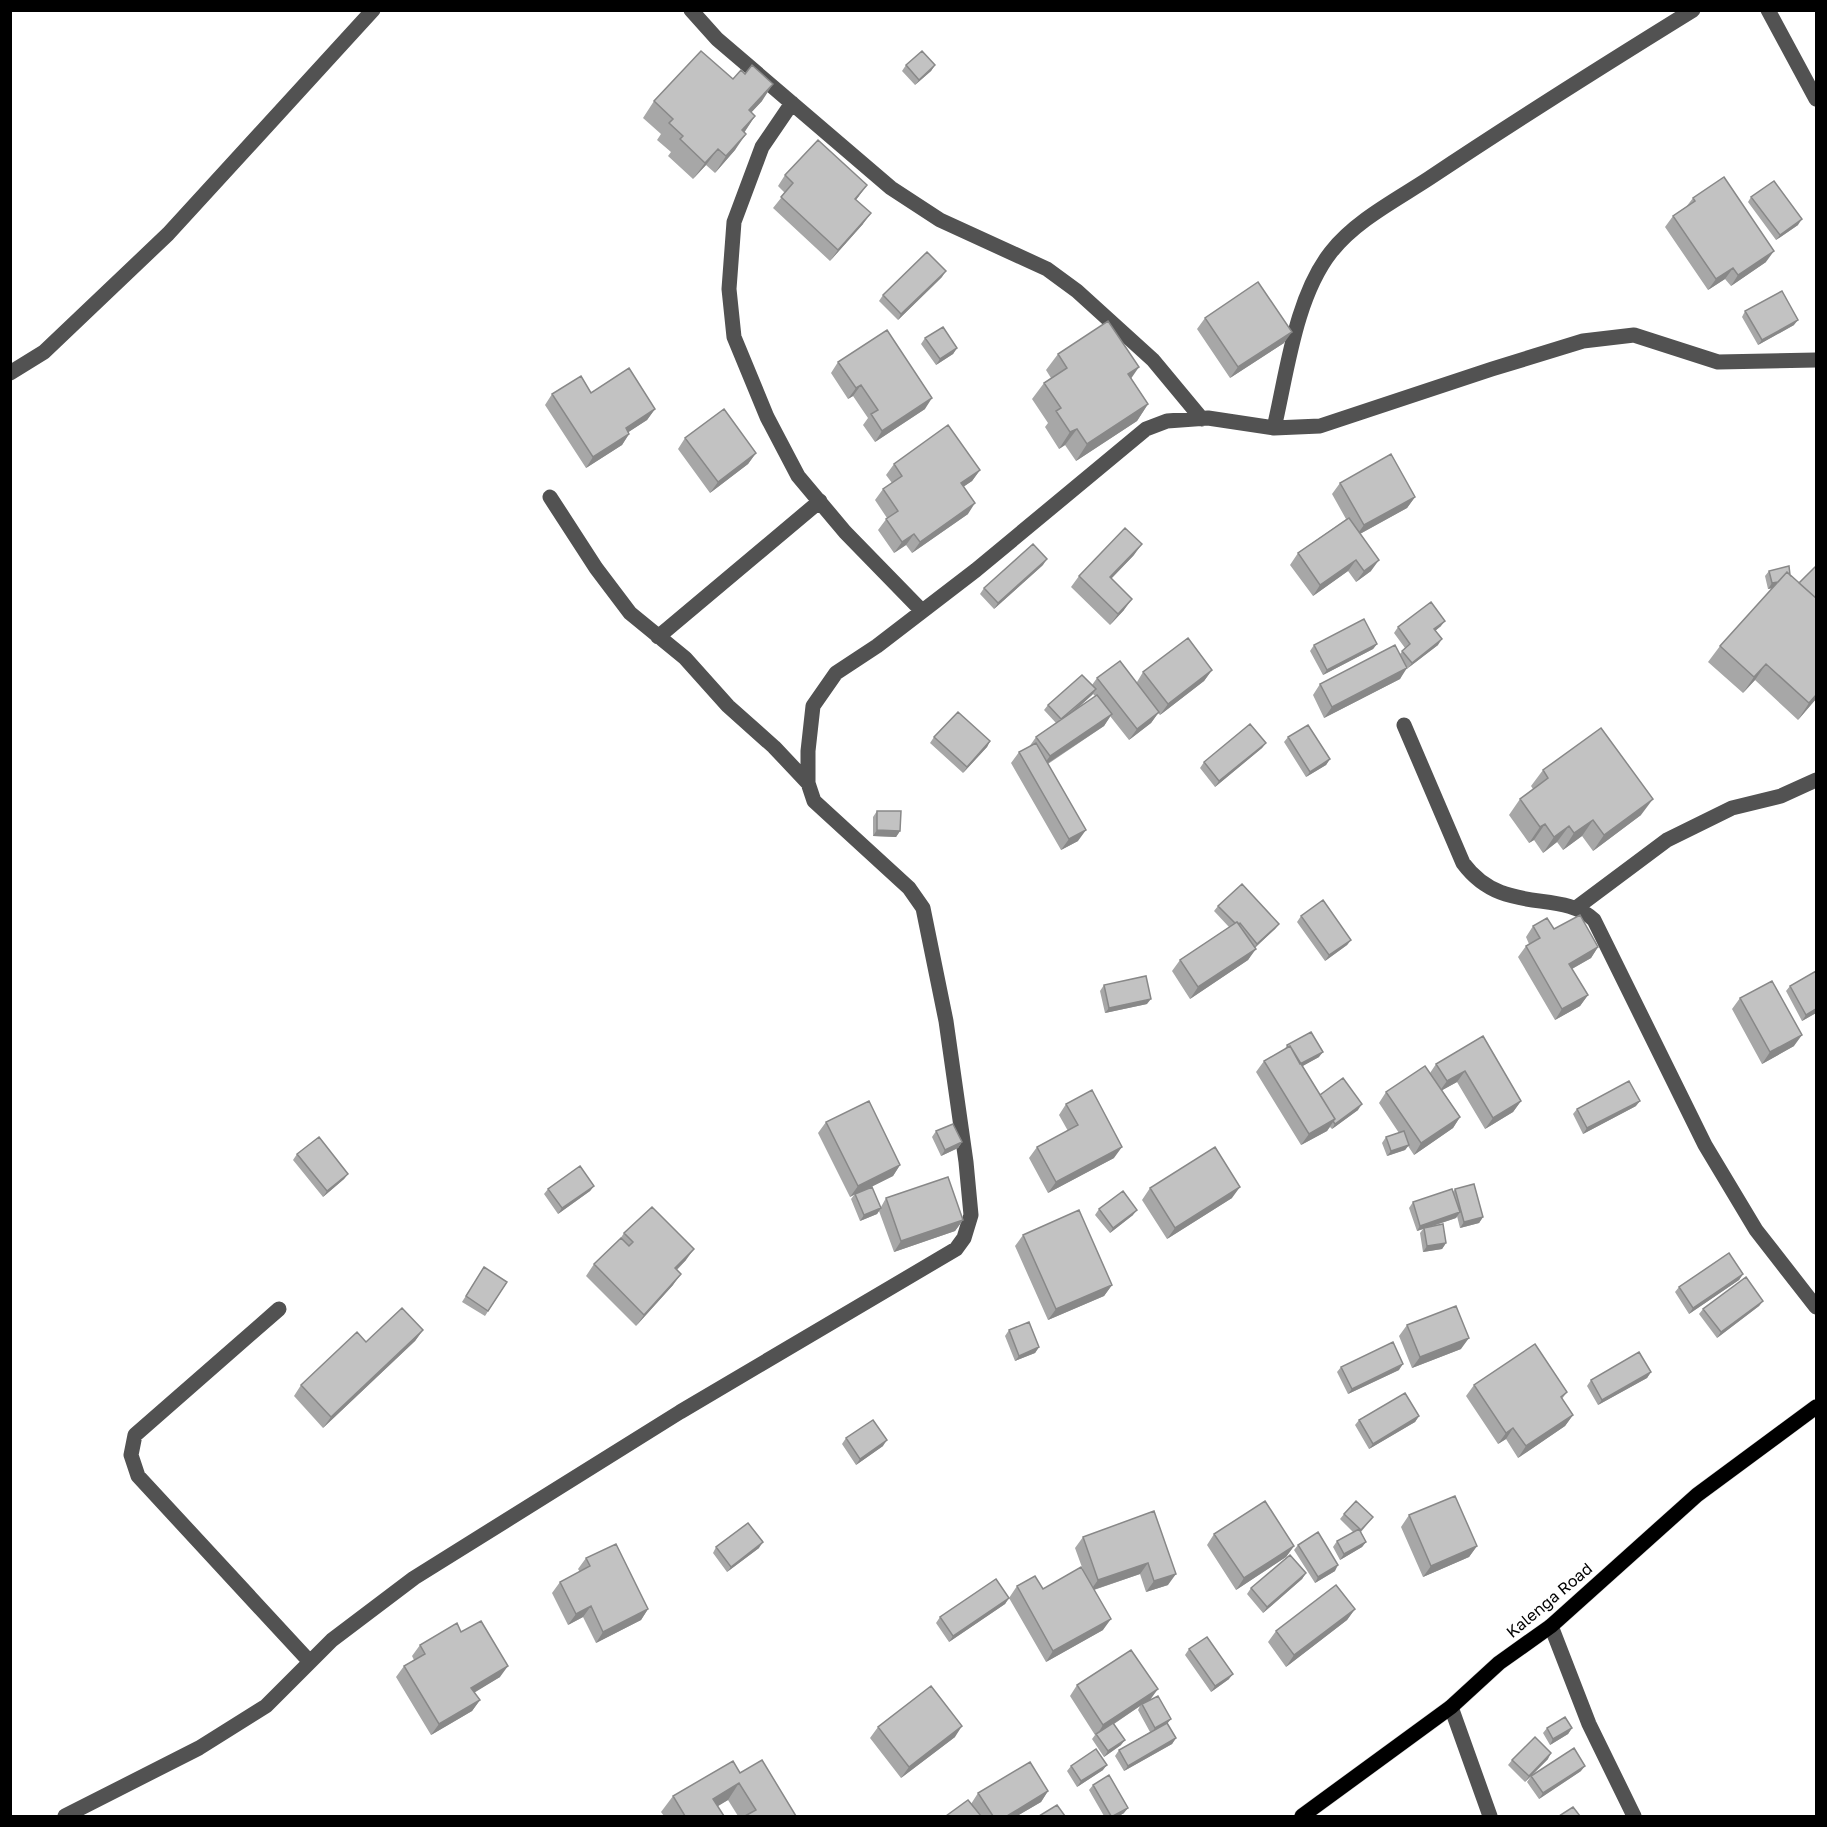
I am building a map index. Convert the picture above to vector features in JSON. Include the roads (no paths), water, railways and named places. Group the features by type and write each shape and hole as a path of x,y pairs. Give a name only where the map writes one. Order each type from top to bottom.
{"main road":[{"name":"Kalenga Road","path":"1302,1816 1451,1707 1499,1663 1551,1626 1697,1495 1816,1407"}],"street":[{"path":"10,373 44,352 168,234 373,10"},
{"path":"691,10 717,39 891,188 940,220 1047,269 1077,291 1153,360 1202,419"},
{"path":"1274,428 1302,310 1312,282 1331,251 1359,225 1472,149 1694,10"},
{"path":"1768,10 1816,99"},
{"path":"792,103 762,147 734,222 729,288 734,337 767,417 798,476 845,532 922,610"},
{"path":"65,1816 199,1748 266,1706 332,1640 414,1578 680,1412 956,1249 964,1238 971,1215 966,1162 946,1021 923,908 909,888 814,801 808,783 808,751 813,706 836,673 877,646 1146,429 1167,421 1202,419 1274,428 1320,426 1583,341 1634,336 1718,363 1816,360"},
{"path":"550,497 596,568 630,613 685,658 728,706 774,747 808,783"},
{"path":"658,637 820,501"},
{"path":"1404,725 1462,863 1474,879 1494,890 1521,900 1576,908 1594,920 1705,1145 1756,1230 1816,1306"},
{"path":"1576,908 1667,840 1732,808 1781,796 1816,780"},
{"path":"279,1309 135,1435 131,1455 138,1476 310,1662"},
{"path":"1551,1626 1589,1724 1634,1816"},
{"path":"1451,1707 1490,1816"}]}
